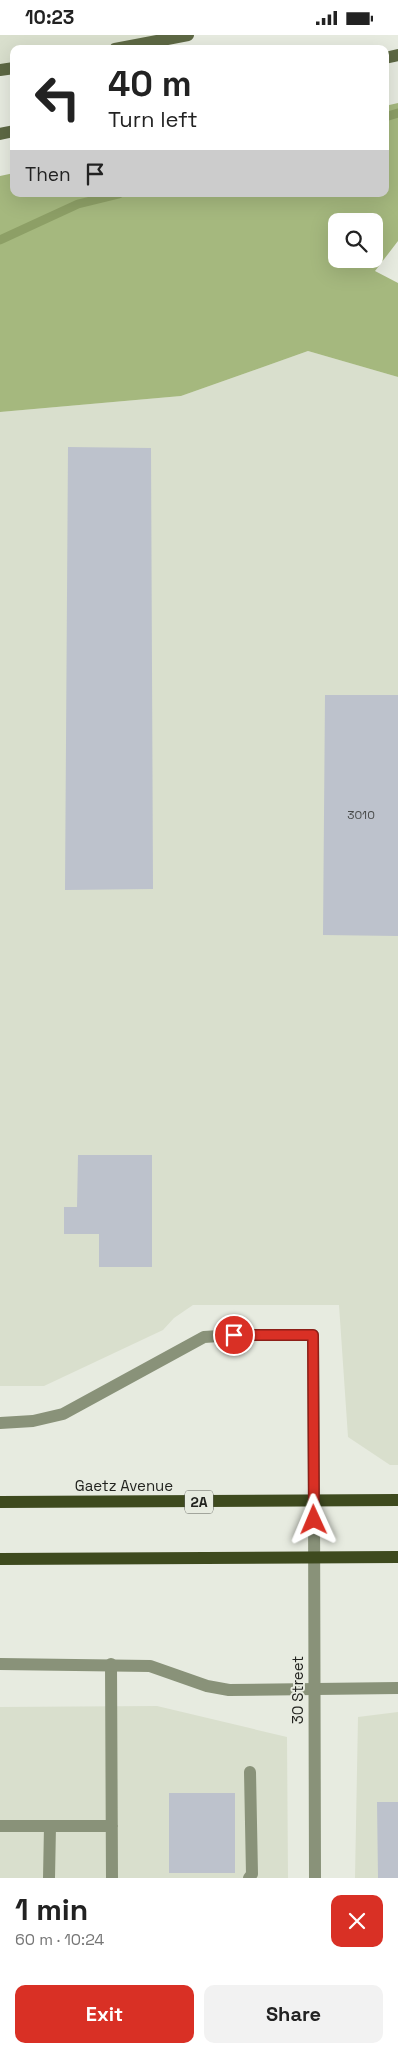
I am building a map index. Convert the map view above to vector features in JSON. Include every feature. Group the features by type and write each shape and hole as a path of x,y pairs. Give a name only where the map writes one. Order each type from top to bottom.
{"main road":[{"path":"135,45 188,35"},
{"name":"Gaetz Avenue","path":"0,1502 314,1502 398,1500"},
{"path":"0,1559 398,1557"}],"street":[{"name":"30 Street","path":"0,1423 33,1421 63,1414 204,1337 313,1335 315,1878"},
{"path":"0,1664 150,1666 208,1686 224,1689 398,1688"},
{"path":"110,1664 112,1878"},
{"path":"249,1878 252,1875 250,1771"},
{"path":"0,1826 112,1826"},
{"path":"50,1826 50,1878"}],"shaded area":[{"path":"0,35 188,35 136,45 10,45 10,69 0,70"},
{"path":"308,351 398,377 398,1465 390,1465 348,1437 339,1305 193,1305 174,1318 163,1330 44,1386 0,1386 0,412 181,396"},
{"path":"157,1706 287,1737 288,1878 0,1878 0,1707"},
{"path":"398,1712 398,1878 355,1878 358,1717"}],"green space":[{"path":"398,103 398,241 383,261 383,213 328,213 328,268 377,268 375,271 398,283 398,377 308,351 181,396 0,412 0,176 10,174 10,197 389,197 389,105"}],"building":[{"path":"68,447 151,448 153,889 65,890"},
{"path":"325,695 398,695 398,936 323,935"},
{"path":"78,1155 152,1155 152,1267 99,1267 99,1234 64,1234 64,1207 77,1207"},
{"path":"169,1793 235,1793 235,1873 169,1873"},
{"path":"377,1802 398,1802 398,1878 378,1878"}],"waterway":[{"path":"389,116 398,113"},
{"path":"0,240 78,204 107,197"}],"route":[{"path":"234,1335 313,1335 314,1520"}]}
